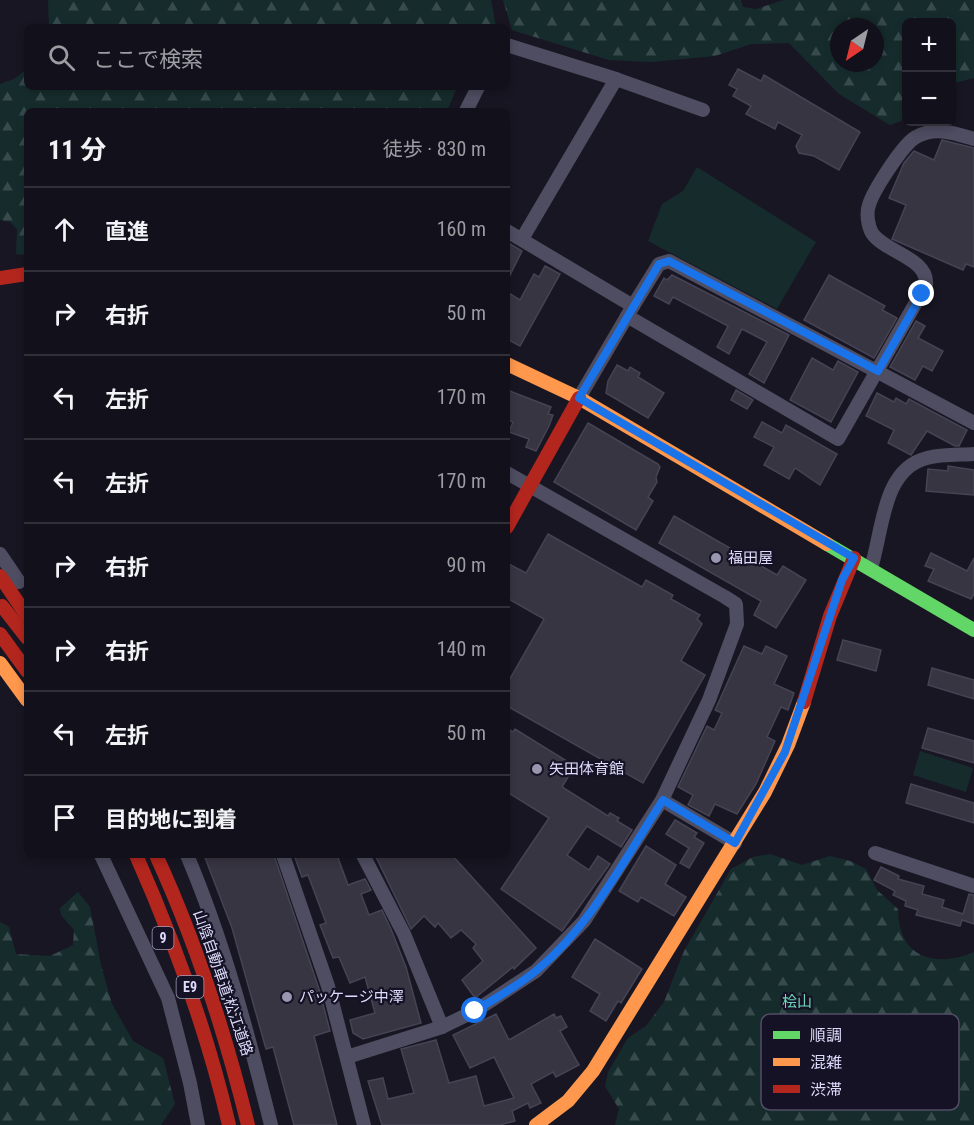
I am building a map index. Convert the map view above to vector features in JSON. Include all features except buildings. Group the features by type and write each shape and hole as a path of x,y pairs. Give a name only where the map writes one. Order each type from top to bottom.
{"main road":[{"path":"0,278 24,274"},
{"path":"510,365 579,398 974,630"},
{"path":"510,522 579,398"},
{"path":"536,1125 579,1091 735,843 785,752 842,580 854,558"},
{"path":"0,576 24,612"},
{"path":"0,603 24,634"},
{"path":"0,633 24,667"},
{"path":"0,663 24,695"},
{"name":"9","path":"123,858 202,1023"},
{"name":"E9","path":"137,858 156,897 202,1023 229,1125"},
{"name":"山陰自動車道;松江道路","path":"159,858 220,1017 248,1125"}],"street":[{"path":"510,46 616,79 703,110"},
{"path":"522,239 616,79"},
{"path":"468,108 476,90"},
{"path":"510,233 630,311 838,439 922,294 927,280 917,265 878,240 871,231 868,206 904,148 916,137 944,130 974,139"},
{"path":"579,398 659,264 669,261 974,423"},
{"path":"871,568 887,503 900,473 928,458 974,454"},
{"path":"347,1057 442,1027 475,1011 536,971 564,944 584,921 663,800 709,700 737,624 736,604 510,475"},
{"path":"0,554 24,589"},
{"path":"19,687 24,699"},
{"path":"663,800 735,843"},
{"path":"875,854 974,886"},
{"path":"102,858 168,998 198,1125"},
{"path":"187,858 202,890 249,1038 271,1125"},
{"path":"284,858 328,986 364,1125"},
{"path":"365,858 404,934 442,1027"}],"green space":[{"path":"48,0 491,0 495,24 49,24"},
{"path":"503,0 741,0 743,7 756,9 784,0 974,0 974,78 956,82 956,18 902,18 902,120 890,125 839,94 789,43 751,44 715,56 651,62 609,60 512,30"},
{"path":"24,71 24,90 456,90 448,108 24,108 24,255 16,254 17,229 10,222 0,220 0,84 14,79"},
{"path":"697,167 816,242 777,309 648,241 662,204 683,191"},
{"path":"920,751 973,768 966,792 913,775"},
{"name":"桧山","path":"770,854 802,865 830,856 850,861 866,869 877,890 898,909 904,938 921,955 932,959 945,959 974,952 974,1125 615,1125 619,1109 605,1086 608,1072 628,1038 646,1026 664,1002 684,951 731,869 753,857"},
{"path":"78,892 90,907 101,965 112,1004 133,1041 163,1058 175,1104 161,1125 0,1125 0,922 9,927 16,954 50,956 73,945 74,930 61,915 60,908"}],"traffic: fast":[{"path":"827,544 974,630"}],"traffic: slow":[{"path":"510,365 579,398 827,544"},
{"path":"0,663 24,696"},
{"path":"536,1125 568,1101 593,1071 765,792 788,745 804,702"}],"traffic: jam":[{"path":"0,278 24,274"},
{"path":"510,522 579,398"},
{"path":"804,702 830,616 854,558"},
{"path":"0,576 24,612"},
{"path":"2,606 24,634"},
{"path":"0,634 24,667"},
{"path":"137,858 189,988 211,1056 229,1125"},
{"path":"157,858 197,954 230,1056 248,1125"}],"place":[{"name":"福田屋","path":"716,558"},
{"name":"矢田体育館","path":"537,769"},
{"name":"パッケージ中澤","path":"287,997"}],"route":[{"path":"475,1011 536,971 564,944 584,921 663,800 735,843 785,752 799,717 842,580 854,558 579,398 659,264 669,261 878,371 922,294"}]}
